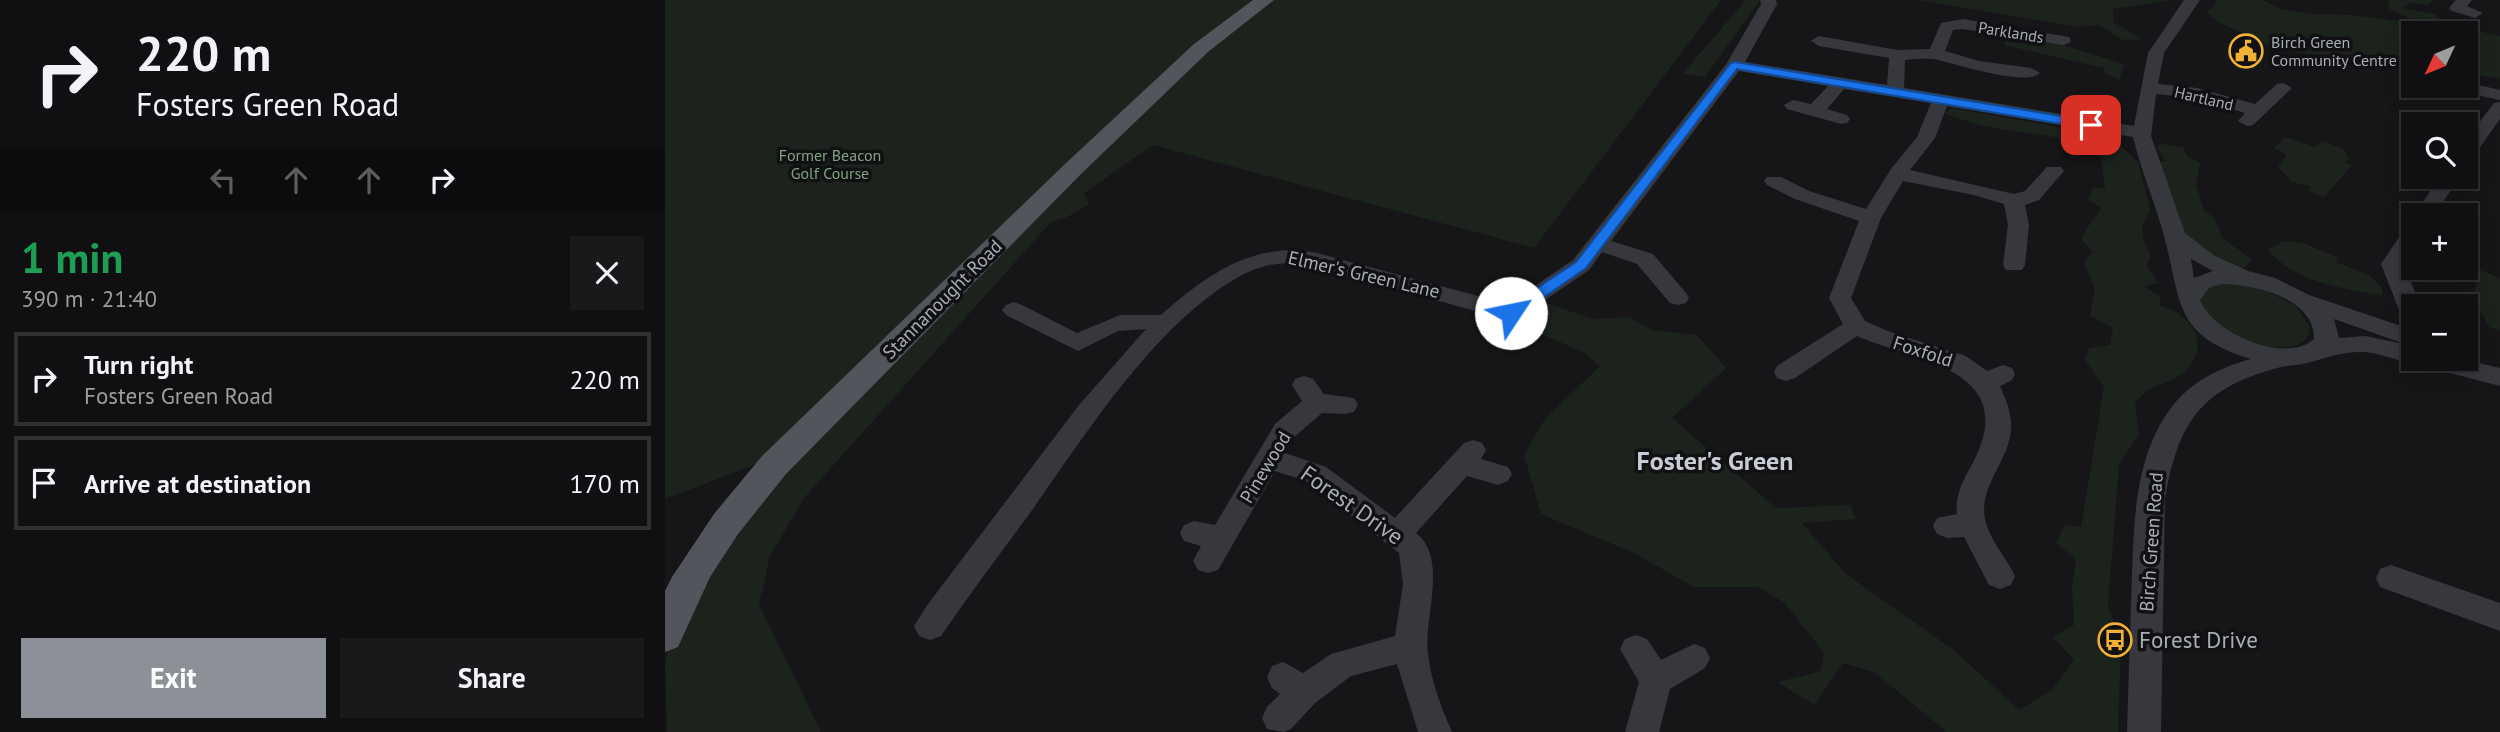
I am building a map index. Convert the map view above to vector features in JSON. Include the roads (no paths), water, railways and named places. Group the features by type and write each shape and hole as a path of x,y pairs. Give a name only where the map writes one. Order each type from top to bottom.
{"main road":[{"name":"Stannanought Road","path":"665,635 673,612 700,560 731,515 774,465 1073,169 1201,48 1265,0"}],"street":[{"name":"Elmer's Green Lane","path":"930,626 1132,358 1165,323 1220,278 1253,261 1278,255 1300,256 1474,300 1511,313 1581,265 1735,65 1769,4 1768,0"},
{"path":"2464,0 2457,8 2475,13"},
{"path":"2189,4 2155,54 2141,133 2175,236 2193,311 2204,325 2243,348 2290,357"},
{"name":"Parklands","path":"1936,54 1947,26 1963,24 2063,40"},
{"name":"Parklands","path":"1800,51 1816,36 1897,55 1936,54 1977,66 2031,74"},
{"path":"1895,93 1897,55"},
{"path":"1735,65 1940,102 2141,133"},
{"path":"1815,111 1840,83"},
{"name":"Hartland","path":"2150,88 2197,93 2252,116 2283,89"},
{"path":"2478,90 2500,95"},
{"path":"1782,374 1856,326 1840,298 1871,218 1898,173 1926,138 1940,102"},
{"path":"1793,105 1841,119"},
{"path":"2478,137 2500,107"},
{"path":"1898,173 1934,184 1975,190 2013,200 2036,193 2045,176 2054,171"},
{"path":"1774,181 1802,195 1871,218"},
{"path":"2013,200 2021,218 2014,250 2021,271"},
{"path":"2175,236 2207,261 2401,334"},
{"path":"1598,244 1645,259 1678,298"},
{"path":"2401,250 2392,264 2404,294"},
{"path":"2190,298 2193,288 2209,279 2234,276 2256,279"},
{"path":"2299,298 2315,310 2325,324 2327,337 2322,347"},
{"path":"1014,310 1078,342 1107,324 1125,320 1140,319 1165,323"},
{"path":"2373,326 2395,323 2401,319"},
{"name":"Foxfold","path":"1856,326 1994,378 1999,429 1993,453 1969,494 1968,509 1960,526 2000,576"},
{"path":"2222,338 2228,349 2226,369 2222,377"},
{"name":"Birch Green Road","path":"2144,732 2148,529 2153,480 2161,445 2176,421 2196,397 2222,377 2252,366 2308,355 2322,347 2365,344 2401,352"},
{"path":"2478,361 2500,362"},
{"path":"2478,367 2500,377"},
{"path":"2474,371 2500,395"},
{"name":"Pinewood","path":"1193,533 1215,549 1284,430 1310,394 1345,405"},
{"path":"1398,534 1467,457 1498,474"},
{"name":"Forest Drive","path":"1269,458 1316,474 1410,545 1418,560 1420,574 1411,646 1416,680 1435,732"},
{"path":"2391,578 2500,617"},
{"path":"1279,718 1293,685 1342,664 1411,646"},
{"path":"1636,649 1656,680"},
{"path":"1642,732 1656,680 1694,658"}],"place":[{"name":"Birch Green Community Centre","path":"2246,51"},
{"name":"Forest Drive","path":"2115,640"}],"district":[{"name":"Foster's Green","path":"1715,461"}],"park label":[{"name":"Former Beacon Golf Course","path":"830,164"}]}
